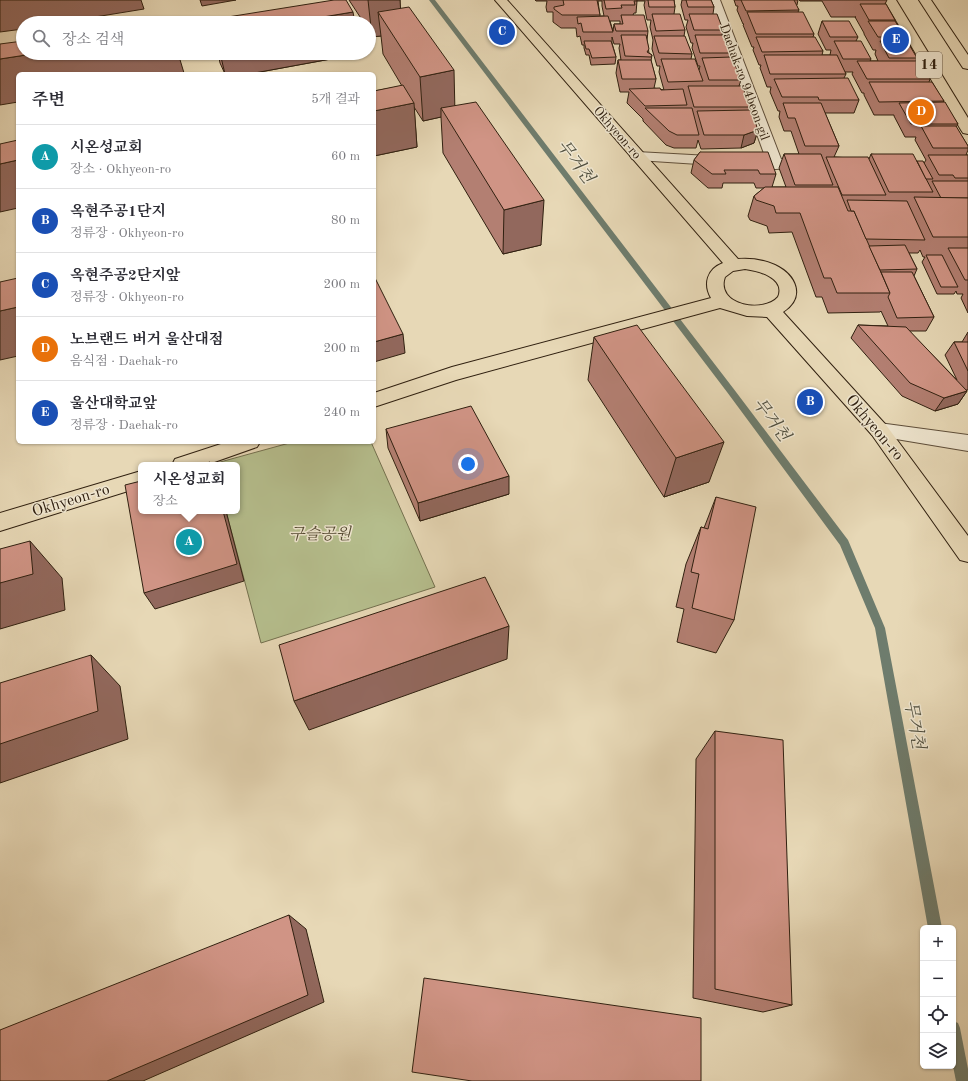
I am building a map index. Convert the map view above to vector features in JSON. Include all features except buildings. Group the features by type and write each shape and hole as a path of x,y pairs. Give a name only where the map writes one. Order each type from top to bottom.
{"main road":[{"name":"Okhyeon-ro","path":"501,0 636,156 734,265"},
{"name":"14","path":"890,0 968,130"},
{"name":"14","path":"925,0 968,66"},
{"path":"917,44 910,26 910,22 920,20 938,26 954,44"},
{"path":"745,264 758,266 770,270 780,276 786,283 789,292 788,300 781,306 760,312 736,308 723,301 715,288 714,281 718,274 724,269 734,265 745,264"},
{"path":"376,399 452,374 723,301"},
{"name":"Okhyeon-ro","path":"771,310 880,430 968,553"},
{"path":"191,462 244,444"},
{"name":"Okhyeon-ro","path":"0,522 103,492 138,480"}],"street":[{"name":"Daehak-ro 94beon-gil","path":"714,0 775,164"},
{"path":"636,156 775,164 829,164"},
{"path":"880,430 968,443"}],"green space":[{"name":"구슬공원","path":"286,444 372,444 435,587 261,643 227,514 240,514 240,462 220,462"}],"waterway":[{"name":"무거천","path":"432,0 730,390 844,543 880,628 934,925"},
{"name":"무거천","path":"954,1033 963,1081"}],"place":[{"name":"옥현주공2단지앞","path":"502,32"},
{"name":"울산대학교앞","path":"896,40"},
{"name":"노브랜드 버거 울산대점","path":"921,112"},
{"name":"옥현주공1단지","path":"810,402"},
{"name":"시온성교회","path":"189,542"}]}
